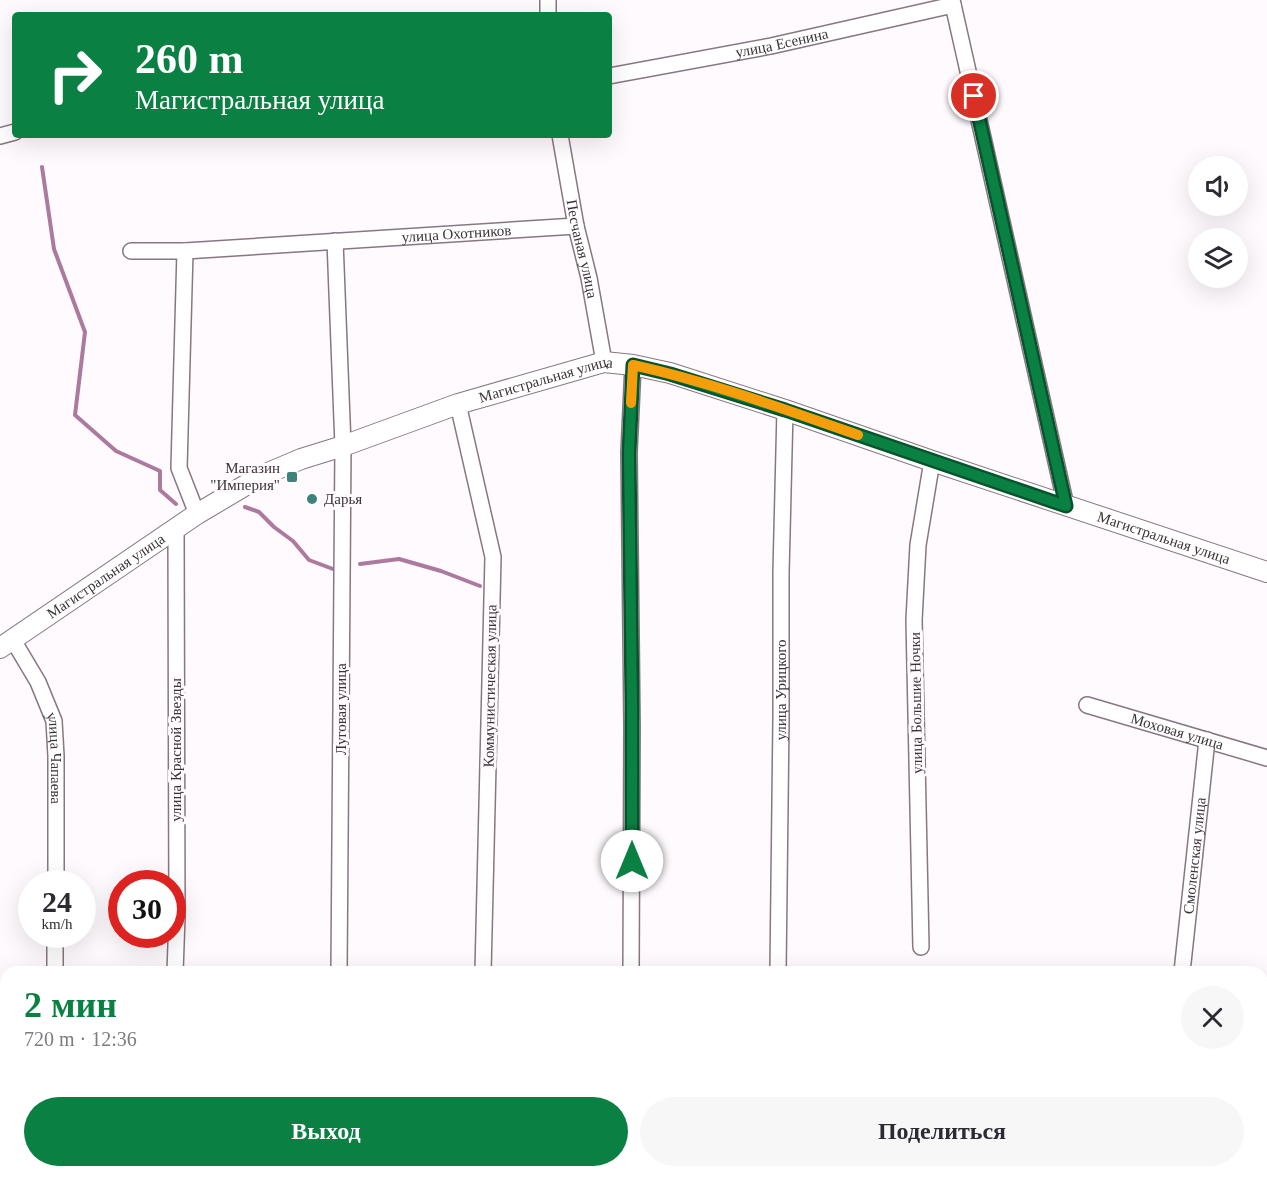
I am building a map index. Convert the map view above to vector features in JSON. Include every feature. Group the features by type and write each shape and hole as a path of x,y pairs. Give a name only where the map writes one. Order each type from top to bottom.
{"street":[{"name":"улица Есенина","path":"612,75 771,46 952,2"},
{"path":"952,2 1066,506"},
{"name":"Песчаная улица","path":"561,138 604,362"},
{"name":"улица Охотников","path":"131,251 185,251 576,226"},
{"path":"335,241 343,446"},
{"path":"185,251 179,468 197,514"},
{"name":"Магистральная улица","path":"6,644 197,514 261,476 301,459 458,404 604,362 633,365 670,374 785,410 1267,572"},
{"path":"631,966 632,715 629,453 633,365"},
{"name":"Коммунистическая улица","path":"458,404 493,557 483,966"},
{"name":"улица Урицкого","path":"778,966 781,573 785,410"},
{"name":"Луговая улица","path":"339,966 343,446"},
{"name":"улица Большие Ночки","path":"921,947 914,620 918,545 932,461"},
{"name":"улица Красной Звезды","path":"175,966 176,529"},
{"name":"улица Чапаева","path":"6,644 38,682 54,721 56,870"},
{"name":"Моховая улица","path":"1087,705 1267,758"},
{"name":"Смоленская улица","path":"1183,966 1207,740"},
{"path":"55,966 56,948"}],"waterway":[{"path":"42,167 54,249 85,332 75,415 116,451 160,471 160,490 176,504"},
{"path":"245,507 259,512 293,541 309,560 333,569"},
{"path":"360,564 399,559 441,571 480,586"}],"slow traffic":[{"path":"631,403 633,365 670,374 858,435"}],"place":[{"name":"Магазин \"Империя\"","path":"292,477"},
{"name":"Дарья","path":"312,499"}],"route":[{"path":"632,861 629,453 633,365 670,374 785,410 1066,506 974,96"}]}
